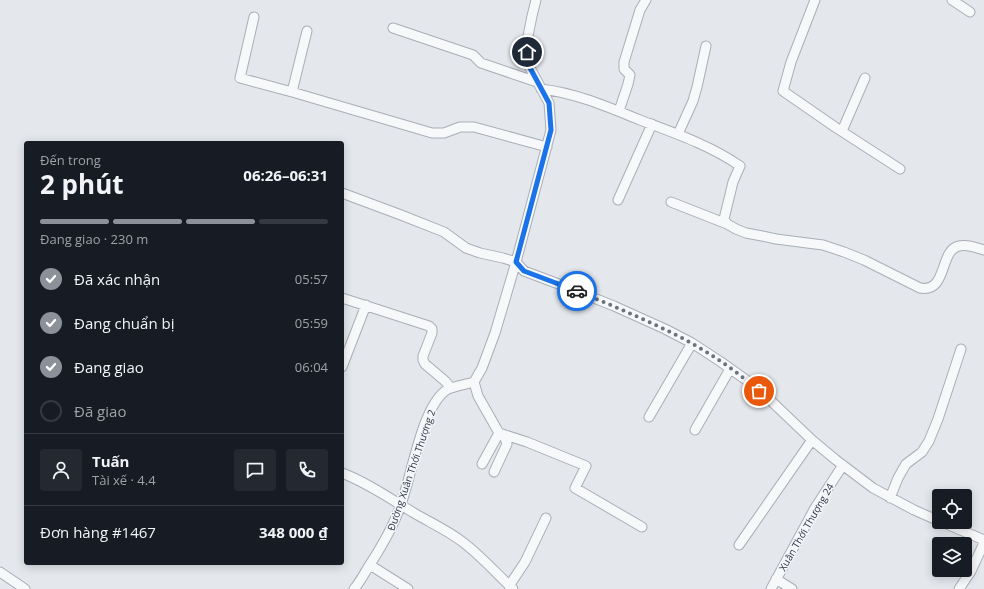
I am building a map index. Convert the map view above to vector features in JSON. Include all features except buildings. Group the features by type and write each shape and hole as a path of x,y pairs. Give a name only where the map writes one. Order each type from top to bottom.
{"street":[{"path":"494,472 507,444 478,396 474,382 482,368 495,333 516,262 551,130 549,103 529,66 527,52 528,36 536,0"},
{"path":"619,111 630,75 624,69 624,62 640,10 646,0"},
{"path":"815,0 791,62 783,91 900,169"},
{"path":"952,0 970,12"},
{"path":"254,17 240,78 432,133 444,133 460,127 474,127 547,147"},
{"path":"393,28 472,56 481,63 539,85 619,111 678,134 719,153 740,166 733,182 724,219 727,224"},
{"path":"292,92 307,31"},
{"path":"678,134 693,101 706,46"},
{"path":"842,131 865,78"},
{"path":"618,200 652,124"},
{"path":"344,194 444,232 466,248 516,262 524,271 614,306 665,329 692,344 749,382 812,440 873,488 890,498 932,518"},
{"path":"671,202 746,233 776,239 823,245 844,252 925,289 932,287 939,279 948,256 954,248 964,245 984,250"},
{"path":"344,299 429,326 432,329 432,333 423,356 423,360 425,364 446,381 451,388"},
{"path":"344,362 366,305"},
{"path":"649,417 692,344"},
{"path":"890,498 898,478 906,464 922,452 929,441 938,419 961,349"},
{"path":"694,430 730,368"},
{"name":"Đường Xuân Thới Thượng 2","path":"354,589 391,531 401,505 418,444 433,406 446,389 474,382"},
{"path":"482,464 502,434"},
{"path":"502,434 527,442 586,466 575,488 642,527"},
{"path":"739,545 812,440"},
{"name":"Xuân Thới Thượng 24","path":"771,589 815,508 843,465"},
{"path":"344,474 371,487 464,543 481,557 511,587 546,518"},
{"path":"958,529 984,540"},
{"path":"959,589 971,571 984,543"},
{"path":"370,565 408,589"},
{"path":"0,572 25,589"},
{"path":"776,579 792,589"}],"way so far":[{"path":"577,291 665,329 721,362 759,391"}],"route":[{"path":"527,52 529,66 549,103 551,130 516,262 524,271 577,291"}]}
